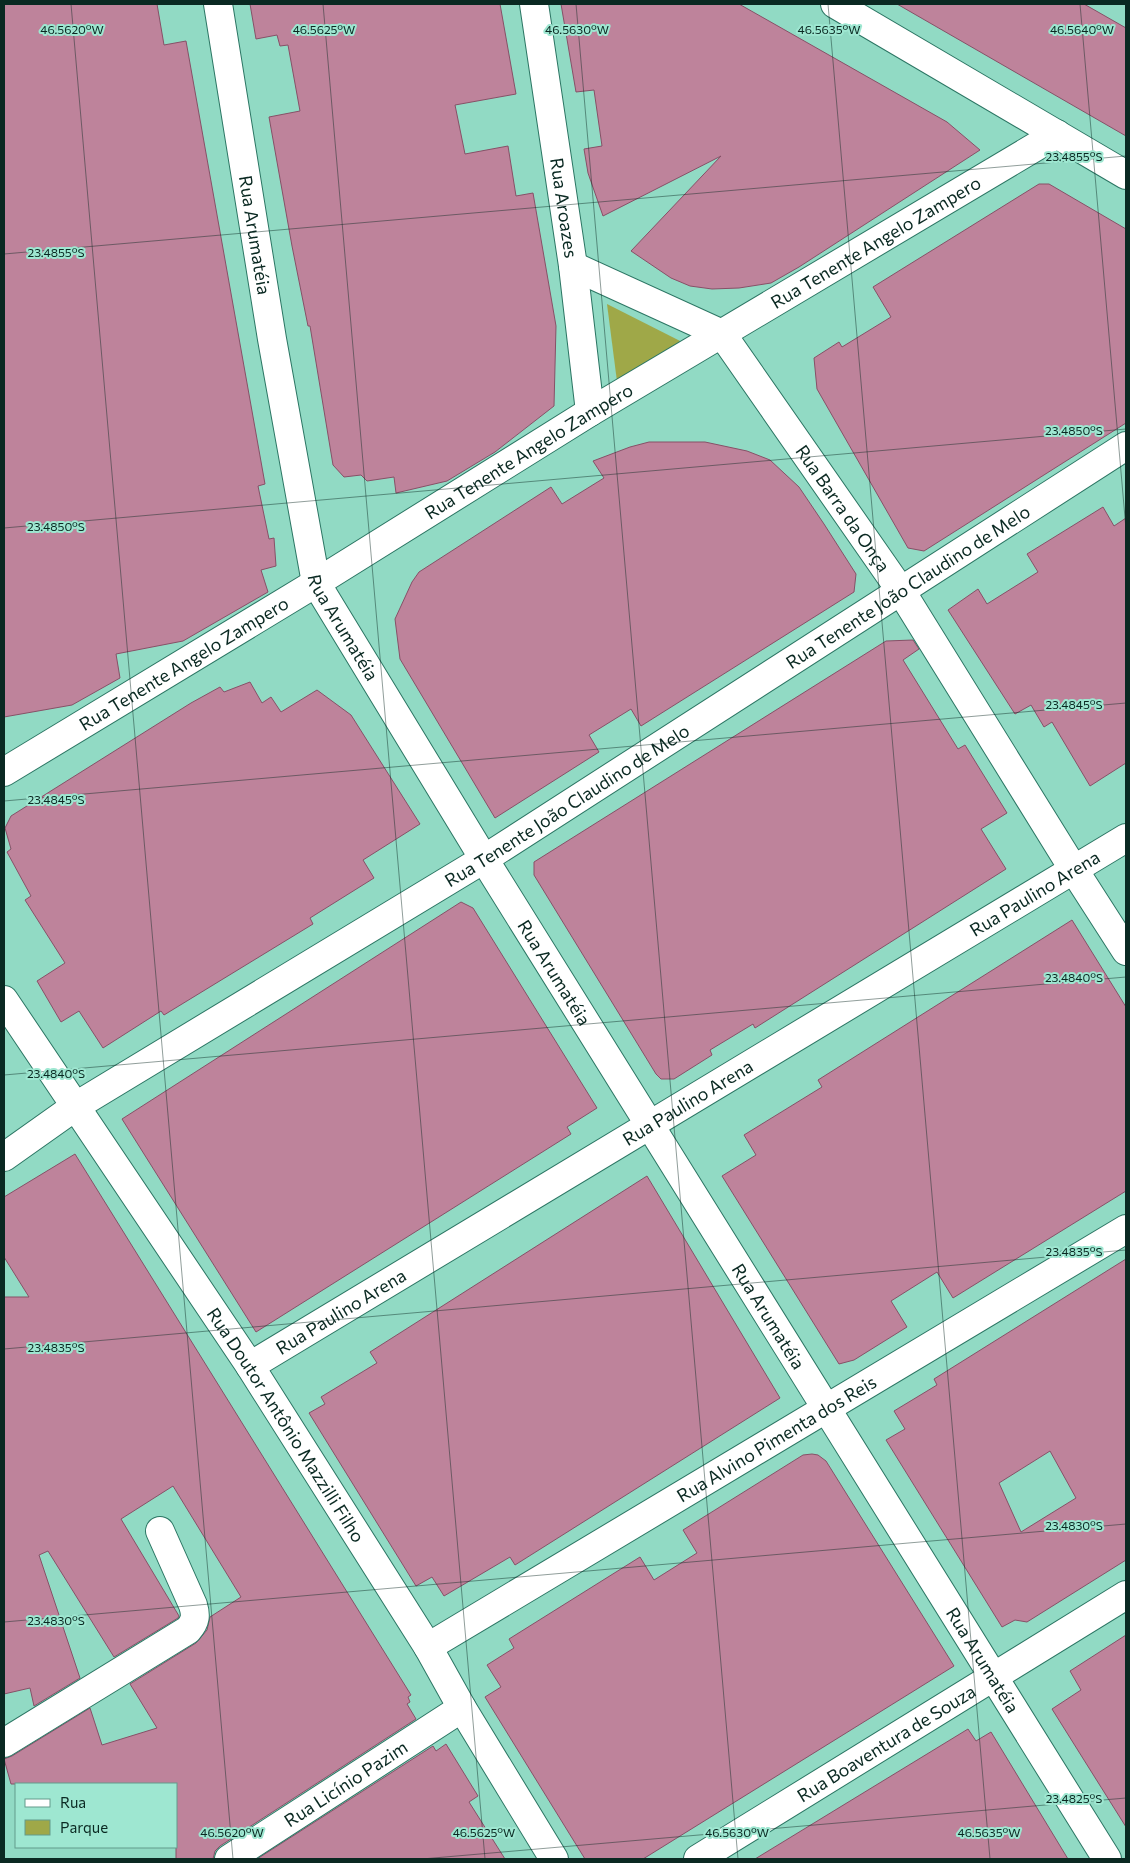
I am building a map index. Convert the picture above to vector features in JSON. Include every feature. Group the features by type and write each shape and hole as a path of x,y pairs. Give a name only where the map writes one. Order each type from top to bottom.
{"street":[{"name":"Rua Arumatéia","path":"218,4 272,339 316,583 484,859 1107,1859"},
{"name":"Rua Aroazes","path":"534,4 573,266 590,412"},
{"path":"835,4 1126,175"},
{"name":"Rua Tenente Angelo Zampero","path":"4,772 316,583 590,412 1057,134"},
{"path":"573,266 722,334"},
{"name":"Rua Barra da Onça","path":"722,334 901,591 1126,951"},
{"name":"Rua Tenente João Claudino de Melo","path":"4,1157 76,1106 484,859 1126,446"},
{"name":"Rua Paulino Arena","path":"250,1366 1126,838"},
{"name":"Rua Doutor Antônio Mazzilli Filho","path":"4,1000 250,1366 428,1647 462,1708 554,1859"},
{"name":"Rua Alvino Pimenta dos Reis","path":"428,1647 1126,1229"},
{"path":"4,1743 188,1630 194,1623 196,1615 193,1605 160,1531"},
{"name":"Rua Boaventura de Souza","path":"698,1859 1126,1595"},
{"name":"Rua Licínio Pazim","path":"229,1859 462,1708"}],"green space":[{"path":"607,304 692,347 619,397"}],"building":[{"path":"4,4 157,4 164,45 186,41 265,484 258,486 269,539 274,538 276,566 261,570 268,592 183,641 116,654 120,678 72,705 4,717"},
{"path":"250,4 500,4 516,94 455,105 465,154 508,146 516,196 533,193 556,326 554,406 495,452 447,481 396,493 394,477 367,481 361,475 344,477 333,465 310,326 308,326 292,246 269,117 300,111 288,45 280,46 277,35 256,39"},
{"path":"561,4 739,4 947,122 980,150 799,267 771,283 739,288 712,289 690,286 671,278 631,251 721,156 603,216 588,173 584,149 602,146 594,90 576,92"},
{"path":"897,4 1084,4 1126,28 1126,136"},
{"path":"1039,184 1049,184 1126,229 1126,423 924,551 908,548 817,389 814,358 839,342 842,347 891,317 873,287"},
{"path":"649,442 705,442 747,451 770,460 799,487 856,574 854,592 641,726 631,709 589,735 599,752 495,818 400,659 395,619 412,582 419,572 551,487 562,504 604,478 593,461"},
{"path":"1103,507 1114,526 1126,518 1126,763 1090,786 1052,722 1044,727 1031,705 1015,714 948,610 978,589 987,604 1038,572 1027,554"},
{"path":"913,640 919,649 903,660 958,749 965,745 1007,813 981,829 1006,869 755,1028 753,1024 710,1050 712,1055 674,1079 661,1079 656,1074 534,875 534,862 886,641"},
{"path":"250,682 262,703 271,697 281,712 317,690 351,715 420,824 363,860 374,878 310,918 313,924 164,1015 161,1011 103,1048 79,1011 61,1022 37,981 65,963 25,900 31,896 7,852 11,849 5,828 11,816 191,703 220,687 224,692"},
{"path":"461,902 473,908 597,1108 567,1127 571,1134 256,1332 122,1119"},
{"path":"1072,920 1126,1007 1126,1191 953,1298 937,1272 891,1301 907,1327 854,1360 839,1364 722,1176 756,1155 744,1135 822,1087 818,1080"},
{"path":"75,1154 411,1695 408,1697 410,1702 407,1704 416,1719 220,1846 215,1851 213,1859 176,1859 176,1848 178,1848 178,1783 11,1784 4,1759 12,1756 90,1708 102,1745 157,1728 130,1684 196,1643 207,1630 210,1617 241,1597 173,1486 121,1519 179,1616 178,1618 114,1657 48,1551 39,1555 80,1678 34,1706 30,1688 4,1694 4,1297 29,1297 4,1257 4,1197"},
{"path":"647,1176 780,1398 515,1565 510,1557 444,1596 432,1577 416,1586 309,1413 325,1404 321,1397 377,1363 370,1352"},
{"path":"1126,1259 1126,1560 1027,1622 1015,1620 1002,1627 886,1440 905,1429 894,1411 937,1385 934,1379","holes":["1050,1451 1076,1498 1021,1532 999,1483"]},
{"path":"803,1455 818,1455 826,1461 954,1666 643,1859 585,1859 485,1697 501,1687 487,1665 514,1648 509,1639 640,1557 654,1580 697,1553 683,1530"},
{"path":"1126,1635 1126,1827 1052,1709 1081,1690 1070,1671"},
{"path":"968,1729 976,1741 991,1732 1068,1859 755,1859"},
{"path":"446,1744 478,1796 469,1802 505,1859 257,1859 433,1746 436,1751"}]}
